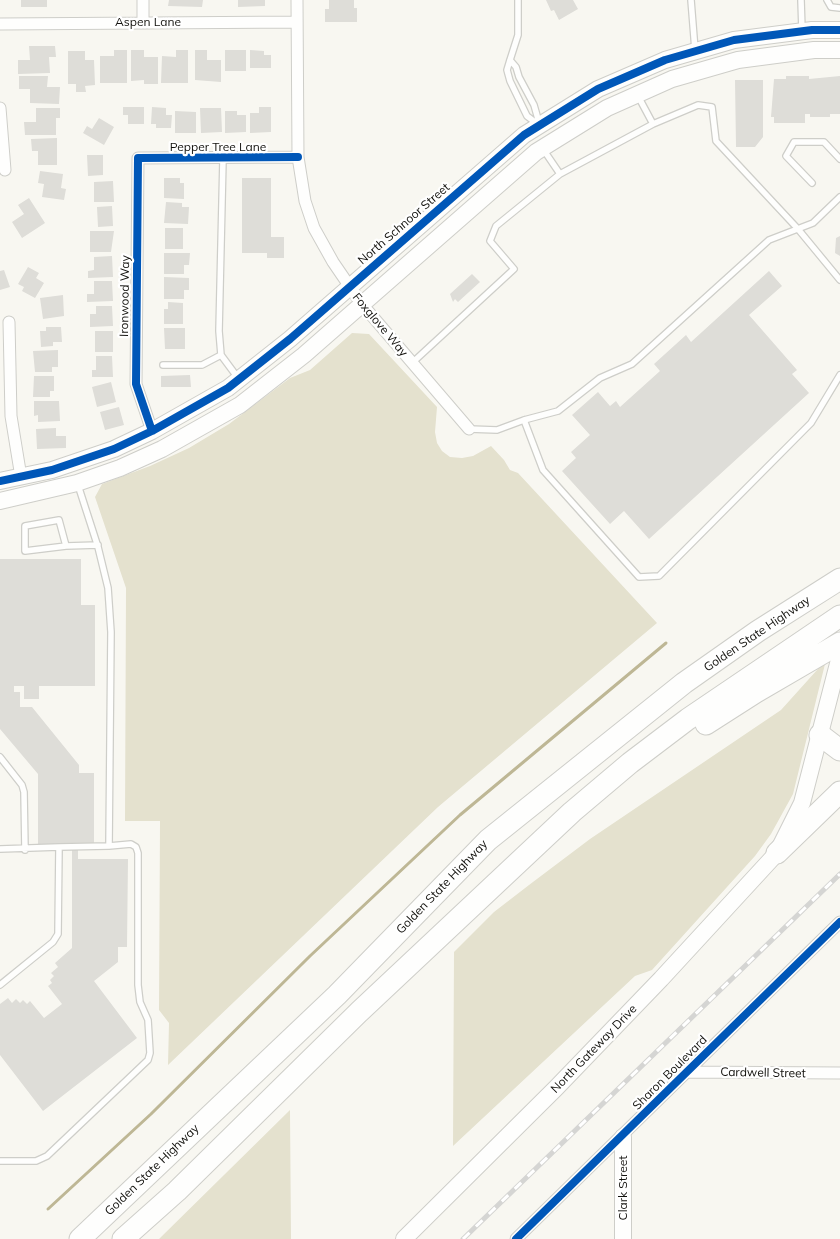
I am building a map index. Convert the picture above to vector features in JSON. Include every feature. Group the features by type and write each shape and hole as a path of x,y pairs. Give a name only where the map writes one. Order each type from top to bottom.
{"highway":[{"name":"Golden State Highway","path":"80,1239 337,995 488,840 684,683 758,631 837,581"},
{"path":"123,1239 177,1191 359,1012 572,812 630,763 688,719 840,616"},
{"path":"572,812 756,692 840,643"},
{"path":"820,735 840,750"},
{"path":"777,853 840,792"}],"street":[{"path":"143,0 143,22"},
{"name":"Foxglove Way","path":"297,0 298,158 305,201 314,228 349,287 361,303 469,429"},
{"name":"Aspen Lane","path":"0,24 297,22"},
{"name":"North Schnoor Street","path":"0,481 82,460 152,431 239,379 290,339 524,135 598,89 665,60 734,40 801,31 840,30"},
{"path":"738,60 749,49 785,44 801,31"},
{"path":"0,501 77,483 162,449 240,405 304,355 361,303 542,148 607,108 672,79 738,60 814,50 840,50"},
{"path":"0,108 5,170"},
{"path":"496,187 500,167 533,140 540,126"},
{"name":"Pepper Tree Lane","path":"138,158 298,158"},
{"name":"Ironwood Way","path":"138,158 136,384 152,431"},
{"path":"9,322 11,416 21,477"},
{"name":"North Gateway Drive","path":"404,1239 556,1088 661,980 777,853 802,803 840,656"},
{"name":"Sharon Boulevard","path":"516,1239 623,1137 686,1072 840,922"},
{"name":"Cardwell Street","path":"686,1072 840,1073"},
{"name":"Clark Street","path":"623,1137 623,1239"}],"lane":[{"path":"518,0 518,35 507,70 510,81 527,116 540,126"},
{"path":"691,0 695,51"},
{"path":"801,0 801,31"},
{"path":"827,0 831,7 840,8"},
{"path":"510,60 516,67 519,77 534,105 540,126"},
{"path":"637,94 653,124"},
{"path":"412,363 514,269 490,241 496,226 560,174 653,124 698,104 712,107 716,141 798,229 840,280"},
{"path":"812,183 786,156 794,142 824,142 840,159"},
{"path":"542,148 560,174"},
{"path":"223,159 219,331 221,355 239,379"},
{"path":"469,429 497,430 524,420 558,411 600,378 632,364 769,240 813,223 840,197"},
{"path":"163,365 202,365 221,355"},
{"path":"524,420 543,470 639,577 659,576 811,422 840,375"},
{"path":"77,483 98,545 108,588 111,632 109,846"},
{"path":"66,546 59,520 25,526 25,551 66,546 98,545"},
{"path":"0,757 22,786 24,792 25,850"},
{"path":"0,849 25,850 131,844 136,847 138,853 138,985 140,1002 148,1020 148,1060 47,1156 36,1161 0,1161"},
{"path":"0,985 53,942 58,934 59,848"}],"shaded area":[{"path":"352,333 369,334 437,407 435,432 437,443 442,451 450,457 462,458 473,456 491,446 504,460 510,470 518,473 657,623 438,807 168,1065 169,1023 159,1010 160,821 125,821 126,588 95,497 102,484 150,466 189,448 229,424 290,378 310,370"},
{"path":"826,660 793,794 771,834 755,856 652,970 635,976 453,1146 454,952 494,912 590,839 781,710"},
{"path":"290,1110 291,1239 159,1239"}],"building":[{"path":"21,0 47,0 47,7 21,7"},
{"path":"169,0 203,0 202,7 168,6"},
{"path":"238,0 265,0 265,6 238,7"},
{"path":"329,0 354,0 354,8 357,8 357,22 325,22 325,9 329,9"},
{"path":"546,0 573,0 578,9 559,20 554,10 551,11"},
{"path":"29,46 55,46 56,57 49,57 50,73 18,74 18,60 30,60"},
{"path":"114,50 127,50 127,83 100,83 100,56 114,56"},
{"path":"131,50 144,50 144,57 158,57 158,84 144,84 144,80 131,81"},
{"path":"176,50 188,50 188,83 161,83 162,56 176,57"},
{"path":"195,50 207,50 207,60 221,60 221,82 195,80"},
{"path":"225,50 246,50 246,71 225,71"},
{"path":"250,50 264,51 264,55 271,55 271,68 250,68"},
{"path":"68,51 85,51 85,60 94,60 95,85 85,86 86,92 76,92 76,84 68,84"},
{"path":"19,76 48,76 47,87 60,87 59,104 30,103 30,89 19,89"},
{"path":"786,76 809,76 809,79 840,76 840,114 830,114 830,117 810,117 810,114 805,114 805,123 774,123 774,117 771,117 774,79 786,79"},
{"path":"735,80 763,80 763,137 755,147 736,147"},
{"path":"123,107 144,107 144,124 128,124 128,115 123,115"},
{"path":"152,107 166,108 166,115 172,115 171,128 156,128 156,124 151,124"},
{"path":"259,107 271,107 271,132 250,133 250,113 259,113"},
{"path":"36,108 60,108 60,118 56,118 56,135 25,135 24,122 36,122"},
{"path":"200,108 221,108 222,132 201,133"},
{"path":"175,111 196,112 196,133 175,133"},
{"path":"225,111 237,111 237,115 246,115 246,132 225,133"},
{"path":"99,118 114,127 104,145 83,133 87,126 92,129"},
{"path":"57,138 57,165 38,165 38,151 32,151 31,139"},
{"path":"87,155 103,155 103,175 88,176"},
{"path":"40,171 63,174 61,188 66,189 64,200 42,197 44,184 38,183"},
{"path":"164,178 180,178 180,183 184,183 184,199 164,198"},
{"path":"242,178 271,178 271,237 284,237 284,258 267,258 267,253 242,253"},
{"path":"113,181 114,202 94,202 94,182"},
{"path":"29,198 45,223 22,238 12,222 24,214 18,205"},
{"path":"166,202 182,203 182,207 189,207 188,224 164,223"},
{"path":"112,206 113,226 98,227 97,207"},
{"path":"165,228 183,228 183,249 165,249"},
{"path":"90,231 114,231 111,252 90,252"},
{"path":"840,236 840,256 835,253 836,238"},
{"path":"164,253 190,253 189,265 184,265 184,274 164,274"},
{"path":"112,256 113,277 88,278 88,271 94,270 94,257"},
{"path":"28,267 39,273 36,278 44,283 35,298 22,291 24,287 18,284"},
{"path":"4,270 10,287 0,290 0,271"},
{"path":"769,271 782,286 749,315 797,370 792,374 809,393 649,539 624,511 610,524 562,471 576,458 571,452 590,435 572,415 598,392 610,406 616,401 620,407 660,371 654,364 686,335 691,342"},
{"path":"472,274 480,282 458,302 455,299 453,302 450,294"},
{"path":"164,277 189,278 189,290 184,290 184,299 164,299"},
{"path":"94,281 112,281 113,301 87,302 87,294 94,294"},
{"path":"63,295 64,316 43,319 40,298"},
{"path":"168,302 183,303 183,324 164,324 164,309 168,309"},
{"path":"96,306 112,306 113,326 90,327 90,314 96,314"},
{"path":"46,327 61,327 62,342 53,342 53,346 41,347 40,331 46,331"},
{"path":"164,328 185,328 185,349 165,349"},
{"path":"95,331 113,331 113,352 95,352"},
{"path":"58,350 58,367 52,367 52,372 35,372 33,351"},
{"path":"96,356 112,356 113,377 92,377 92,370 96,370"},
{"path":"190,375 191,387 161,387 161,376"},
{"path":"34,376 54,376 54,391 50,391 50,397 33,397"},
{"path":"111,382 116,402 97,407 92,387"},
{"path":"34,401 59,401 60,421 38,422 38,415 34,416"},
{"path":"119,407 124,425 105,430 100,412"},
{"path":"56,428 56,436 66,436 66,448 37,449 36,429"},
{"path":"0,559 81,559 81,605 95,605 95,686 39,686 39,699 24,699 24,686 14,686 14,692 20,692 20,707 32,707 79,765 79,773 94,773 94,843 78,844 78,859 128,859 127,947 118,947 118,962 94,981 137,1038 43,1111 0,1055 0,1004 8,998 12,1003 16,999 20,1003 23,1000 27,1004 30,1001 44,1018 62,1004 48,986 52,983 50,980 54,976 51,973 58,967 55,963 72,948 72,844 38,844 38,774 0,729"}],"waterway":[{"path":"48,1209 151,1114 310,956 460,815 666,643"}],"railway":[{"path":"463,1239 840,874"}],"cycle path":[{"path":"0,481 52,470 114,449 152,431 228,388 290,339 524,135 598,89 665,60 734,40 812,30 840,30"},
{"path":"152,431 136,384 138,158 298,157"},
{"path":"516,1239 840,922"}]}
